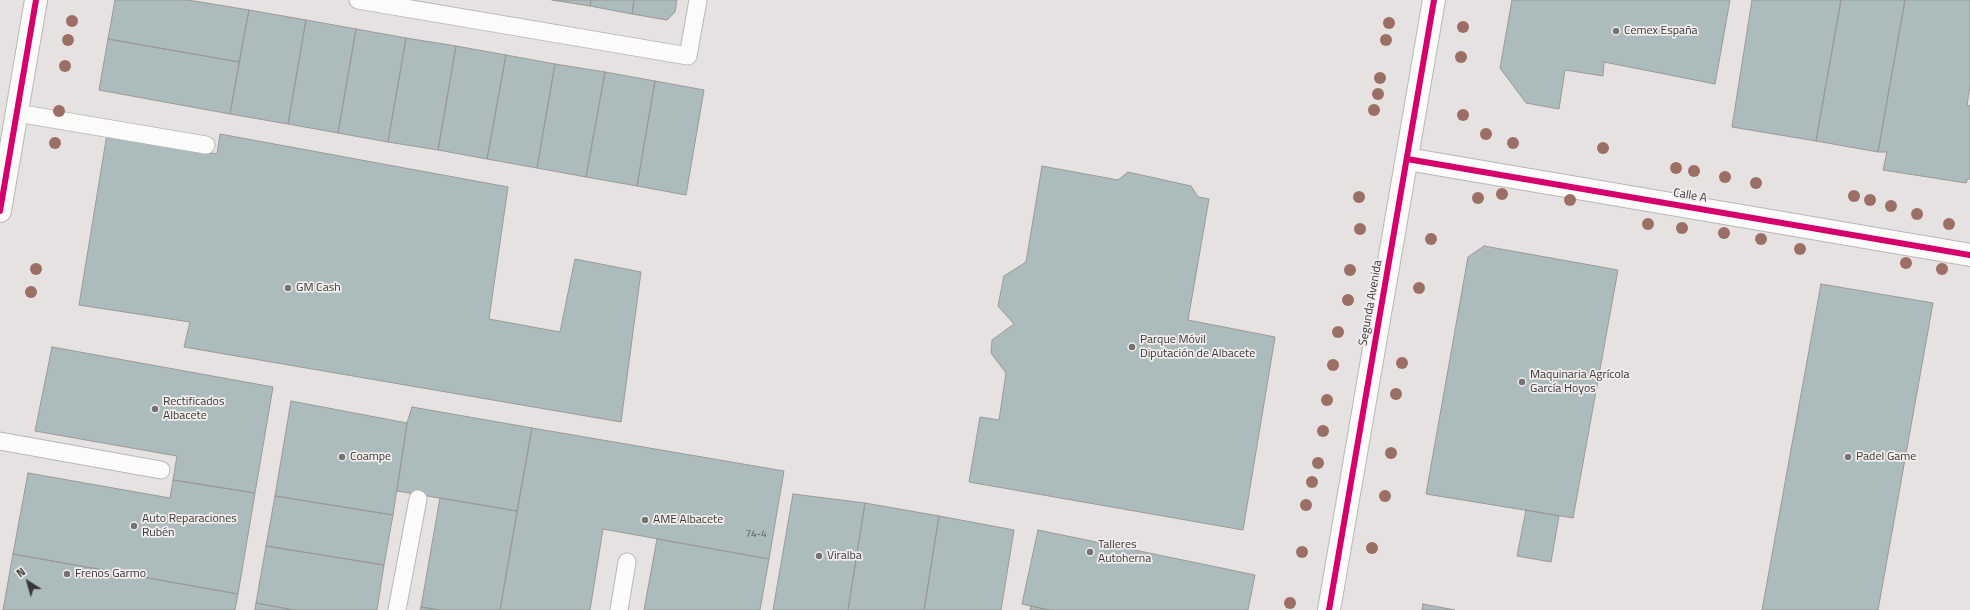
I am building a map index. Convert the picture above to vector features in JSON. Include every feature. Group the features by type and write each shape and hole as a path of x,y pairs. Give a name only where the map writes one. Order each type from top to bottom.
{"street":[{"path":"0,211 36,0"},
{"name":"Segunda Avenida","path":"1329,610 1434,0"},
{"name":"Calle A","path":"1407,159 1970,254"}],"lane":[{"path":"358,0 688,56 698,0"},
{"path":"17,114 206,145"},
{"path":"0,441 161,470"},
{"path":"397,610 418,499"},
{"path":"619,610 627,562"}],"building":[{"path":"115,0 188,0 249,10 239,62 108,39"},
{"path":"552,0 591,0 590,6"},
{"path":"591,0 634,0 632,14 590,6"},
{"path":"634,0 677,0 675,12 667,20 632,14"},
{"name":"Cemex España","path":"1512,0 1730,0 1715,84 1604,62 1603,76 1565,70 1559,109 1526,103 1500,68"},
{"path":"1752,0 1841,0 1816,141 1732,127"},
{"path":"1841,0 1905,0 1878,152 1816,141"},
{"path":"1905,0 1970,0 1970,86 1967,105 1970,106 1970,180 1968,178 1966,183 1883,170 1887,152 1878,152"},
{"path":"249,10 306,20 288,124 230,114"},
{"path":"306,20 356,29 338,133 288,124"},
{"path":"356,29 406,38 388,142 338,133"},
{"path":"406,38 456,46 438,150 388,142"},
{"path":"108,39 239,62 230,114 99,90"},
{"path":"456,46 506,55 487,159 438,150"},
{"path":"506,55 555,64 537,168 487,159"},
{"path":"555,64 605,72 586,177 537,168"},
{"path":"605,72 655,81 637,186 586,177"},
{"path":"655,81 704,90 686,195 637,186"},
{"name":"GM Cash","path":"107,134 217,154 220,134 508,187 489,319 560,332 575,259 641,272 621,422 184,347 190,322 79,305"},
{"name":"Parque Móvil Diputación de Albacete","path":"1042,166 1118,180 1128,172 1191,186 1198,197 1209,199 1188,320 1275,337 1243,530 969,482 980,417 999,420 1006,373 991,353 992,340 1014,324 998,306 1004,276 1026,262"},
{"name":"Maquinaria Agrícola García Hoyos","path":"1484,246 1618,270 1573,518 1426,494 1468,257"},
{"name":"Padel Game","path":"1821,284 1933,303 1878,610 1762,610"},
{"name":"Rectificados Albacete","path":"52,347 273,387 255,493 173,480 177,456 35,431"},
{"name":"Coampe","path":"291,401 407,423 393,515 275,496"},
{"path":"412,407 532,428 517,511 397,491 407,423"},
{"name":"AME Albacete","path":"532,428 784,471 769,559 603,529 590,610 500,610"},
{"name":"Auto Reparaciones Rubén","path":"28,473 170,498 173,480 255,493 238,594 13,554"},
{"name":"Viralba","path":"793,494 865,503 848,610 773,610"},
{"path":"275,496 393,515 384,565 266,546"},
{"path":"440,498 517,511 500,610 440,610 421,607"},
{"name":"Viralba","path":"865,503 939,516 924,610 848,610"},
{"path":"1526,510 1559,516 1551,562 1517,556"},
{"path":"939,516 1014,530 1001,610 924,610"},
{"name":"Talleres Autoherna","path":"1038,530 1255,575 1248,610 1049,610 1022,604"},
{"path":"657,539 769,559 760,610 644,610"},
{"path":"266,546 384,565 377,610 294,610 256,603"},
{"name":"Frenos Garmo","path":"13,554 238,594 235,610 3,610"},
{"path":"256,603 294,610 255,610"},
{"path":"1423,604 1455,610 1422,610"},
{"path":"1031,606 1049,610 1030,610"},
{"path":"421,607 440,610 420,610"}],"cycle path":[{"path":"0,211 36,0"},
{"path":"1329,610 1434,0"},
{"path":"1407,159 1970,255"}],"place":[{"name":"Cemex España","path":"1616,31"},
{"name":"GM Cash","path":"288,288"},
{"name":"Parque Móvil Diputación de Albacete","path":"1132,347"},
{"name":"Maquinaria Agrícola García Hoyos","path":"1522,382"},
{"name":"Rectificados Albacete","path":"155,409"},
{"name":"Coampe","path":"342,457"},
{"name":"Padel Game","path":"1848,457"},
{"name":"AME Albacete","path":"645,520"},
{"name":"Auto Reparaciones Rubén","path":"134,526"},
{"name":"Talleres Autoherna","path":"1090,552"},
{"name":"Viralba","path":"819,556"},
{"name":"Frenos Garmo","path":"67,574"}]}
